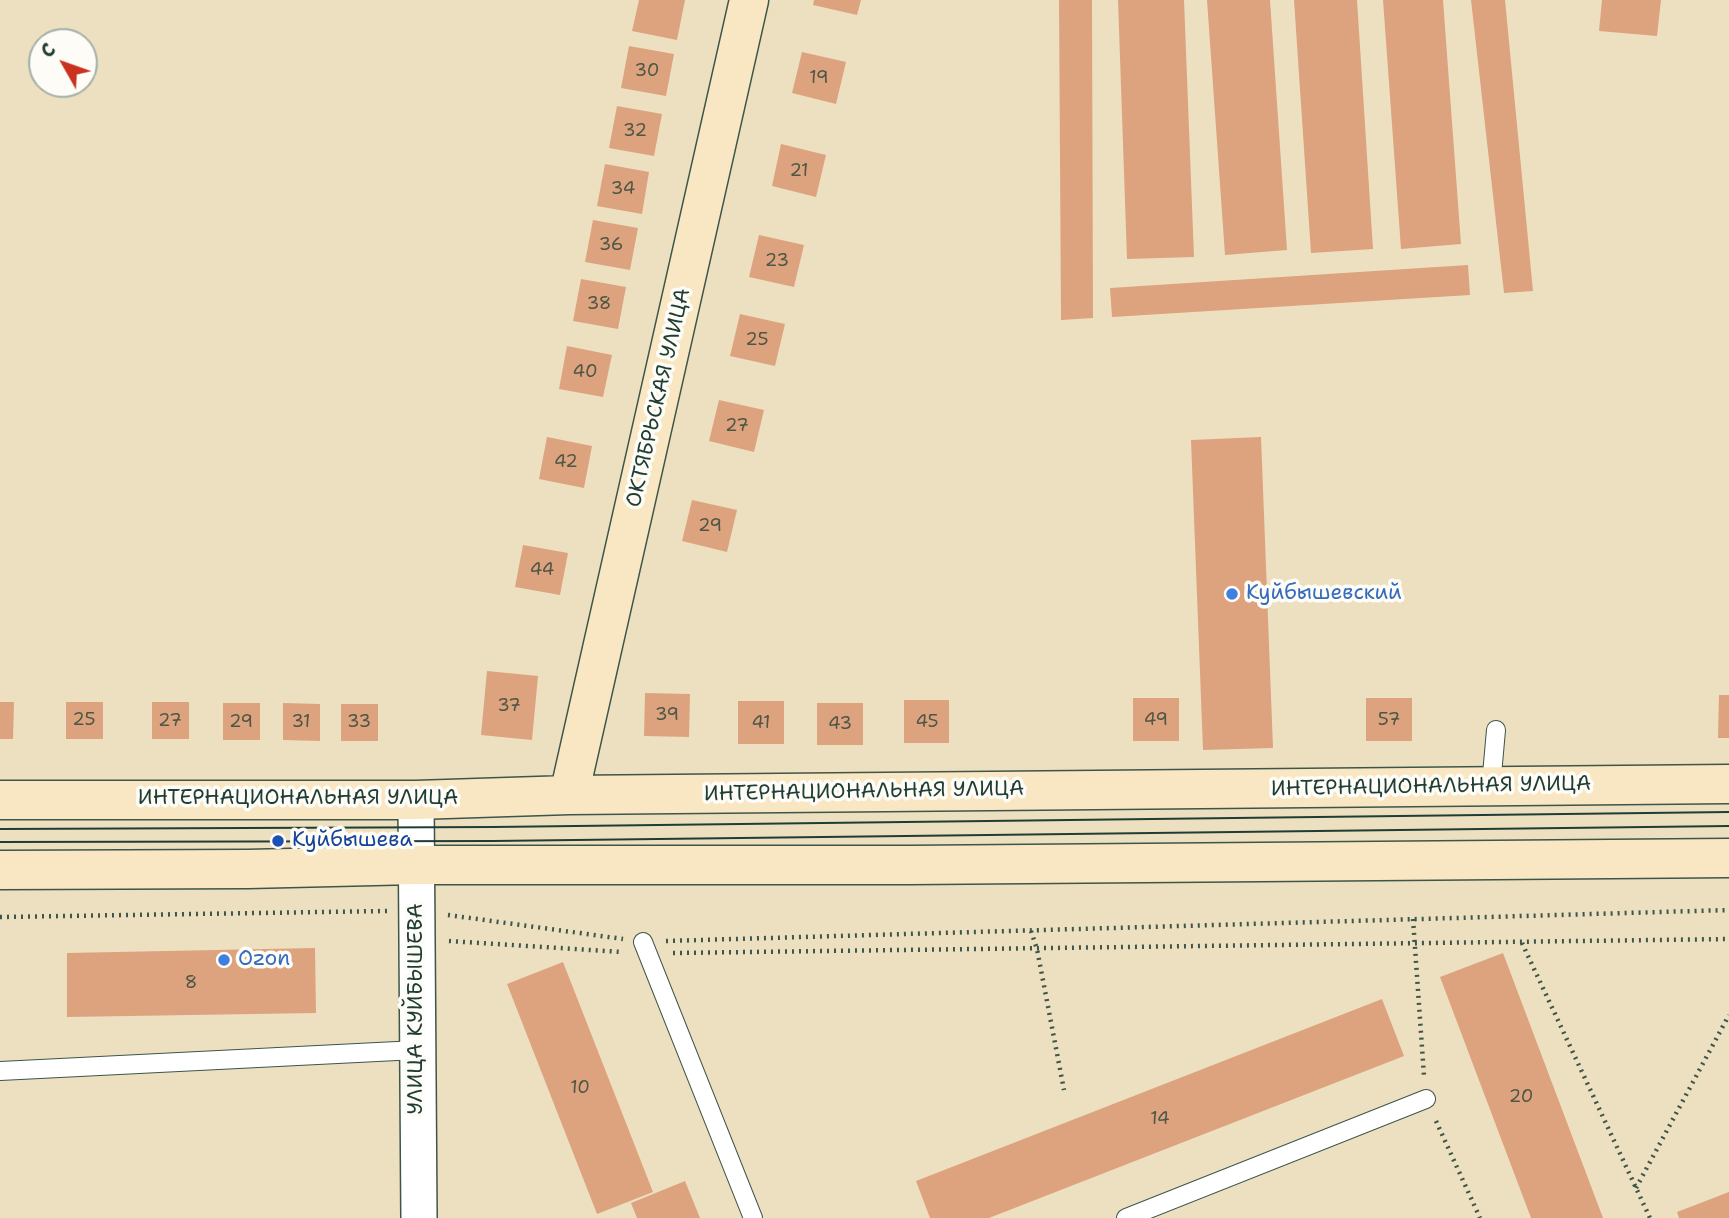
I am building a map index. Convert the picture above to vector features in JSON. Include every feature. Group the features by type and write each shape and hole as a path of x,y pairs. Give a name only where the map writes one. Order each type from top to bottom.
{"main road":[{"name":"ОКТЯБРЬСКАЯ УЛИЦА","path":"569,795 749,0"},
{"name":"ИНТЕРНАЦИОНАЛЬНАЯ УЛИЦА","path":"0,800 416,800 569,795 1729,784"},
{"path":"0,870 416,865 910,865 1729,858"}],"street":[{"name":"УЛИЦА КУЙБЫШЕВА","path":"416,800 419,1218"}],"lane":[{"path":"1491,786 1496,730"},
{"path":"645,948 753,1218"},
{"path":"0,1071 418,1050"},
{"path":"1126,1218 1157,1212 1426,1099"}],"path":[{"path":"0,917 417,925 645,948 1031,931 1729,910"},
{"path":"1413,919 1426,1099 1480,1218"},
{"path":"417,925 645,948 1037,949 1729,939"},
{"path":"1031,931 1037,949 1064,1090"},
{"path":"1522,943 1650,1218"},
{"path":"1636,1189 1729,1015"}],"building":[{"path":"639,0 685,0 677,40 632,31"},
{"path":"814,0 861,0 857,15 813,5"},
{"path":"1059,0 1092,0 1093,318 1061,320"},
{"path":"1118,0 1184,0 1194,257 1127,259"},
{"path":"1207,0 1270,0 1287,250 1225,255"},
{"path":"1294,0 1357,0 1373,249 1311,253"},
{"path":"1383,0 1443,0 1461,244 1401,249"},
{"path":"1471,0 1505,0 1533,291 1504,293"},
{"path":"1602,0 1661,0 1657,36 1599,31"},
{"path":"629,46 674,54 666,96 621,88"},
{"path":"802,52 846,62 836,104 792,93"},
{"path":"617,106 662,114 654,156 609,148"},
{"path":"781,144 826,155 816,197 772,186"},
{"path":"605,164 649,172 642,214 597,206"},
{"path":"593,220 638,228 630,270 585,262"},
{"path":"759,235 804,245 794,287 749,277"},
{"path":"1468,265 1470,295 1112,317 1110,288"},
{"path":"581,279 626,287 618,329 573,321"},
{"path":"740,314 785,324 775,366 730,356"},
{"path":"567,346 612,355 603,397 559,389"},
{"path":"719,400 764,410 754,452 709,441"},
{"path":"547,437 592,446 584,488 539,479"},
{"name":"Куйбышевский","path":"1261,437 1273,748 1203,750 1191,440"},
{"path":"692,500 737,510 727,552 682,541"},
{"path":"523,545 568,553 560,595 515,587"},
{"path":"487,671 538,676 532,740 481,735"},
{"path":"645,693 690,694 689,737 644,736"},
{"path":"1719,695 1729,695 1729,738 1718,738"},
{"path":"1133,698 1179,698 1179,741 1133,741"},
{"path":"1366,698 1412,698 1412,741 1366,741"},
{"path":"904,700 949,700 949,743 904,743"},
{"path":"738,701 784,701 784,744 738,744"},
{"path":"0,702 14,702 13,739 0,739"},
{"path":"66,702 103,702 103,739 66,739"},
{"path":"152,702 189,702 189,739 152,739"},
{"path":"223,703 260,703 260,740 223,740"},
{"path":"283,703 320,704 320,741 283,740"},
{"path":"817,703 863,703 863,745 817,745"},
{"path":"341,704 378,704 378,741 341,741"},
{"path":"315,948 316,1013 67,1017 67,953"},
{"path":"1503,953 1603,1218 1531,1218 1440,977"},
{"path":"563,962 653,1192 597,1214 507,984"},
{"path":"1382,999 1404,1056 989,1218 930,1218 916,1181"},
{"path":"685,1181 700,1218 637,1218 631,1203"},
{"path":"1729,1192 1729,1218 1679,1218 1677,1212"}],"tram line":[{"path":"0,829 493,827 1729,812"},
{"path":"0,842 493,841 1729,826"}],"place":[{"name":"Куйбышевский","path":"1232,594"},
{"name":"Куйбышева","path":"278,841"},
{"name":"Ozon","path":"224,960"}]}
